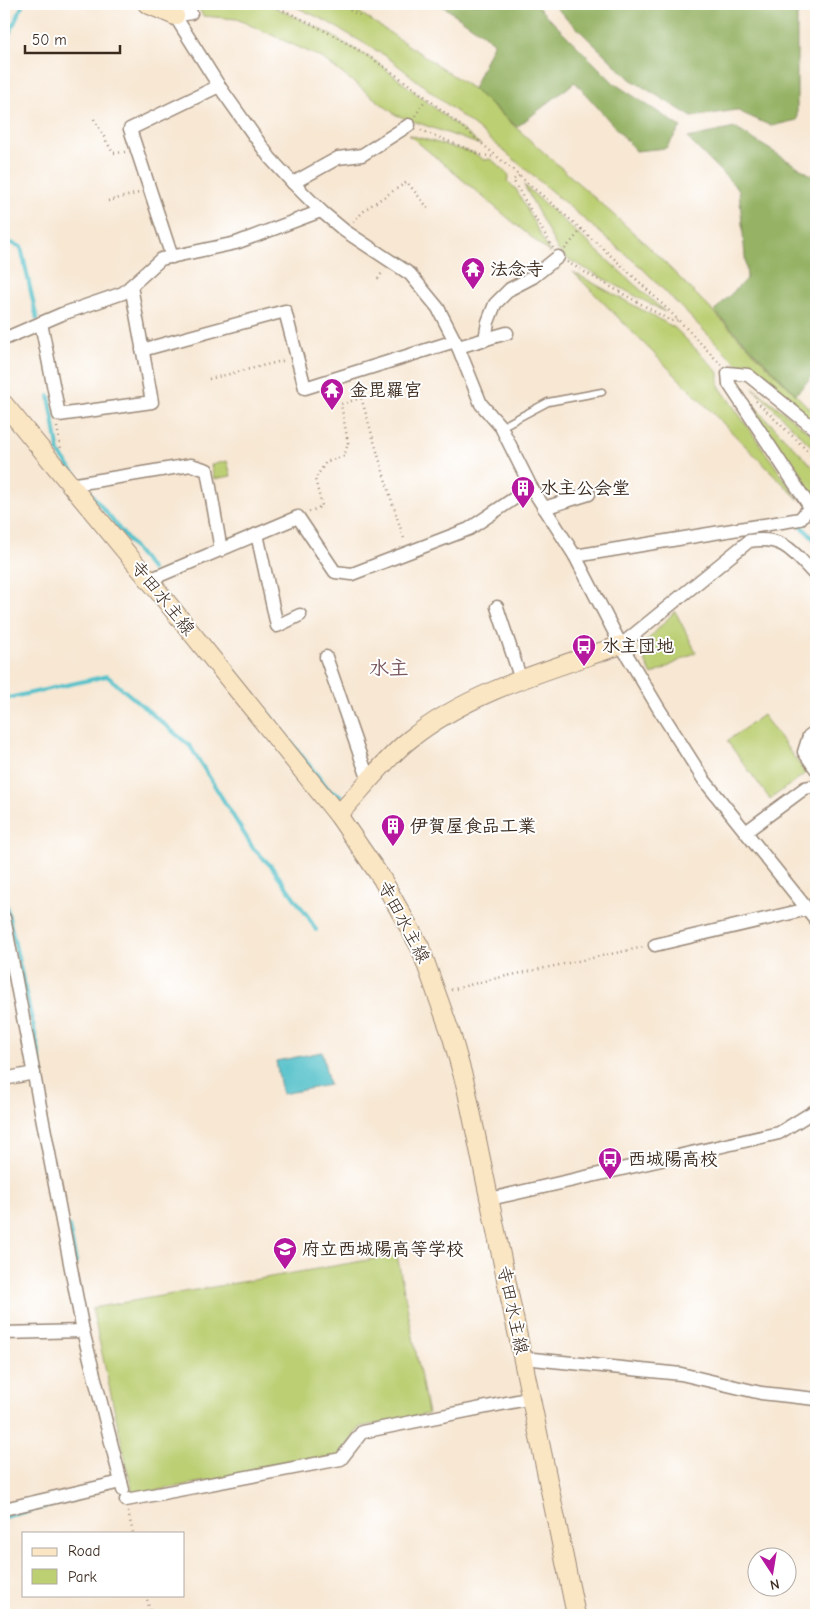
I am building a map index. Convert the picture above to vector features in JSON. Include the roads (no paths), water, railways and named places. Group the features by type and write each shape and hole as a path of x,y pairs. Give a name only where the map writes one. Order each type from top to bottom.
{"main road":[{"path":"147,4 179,10"},
{"name":"寺田水主線","path":"4,404 149,580 338,816 382,879 420,947 452,1037 466,1087 576,1615"},
{"path":"338,816 408,740 464,704 521,680 622,645"}],"street":[{"path":"179,10 219,86 270,158 321,211 345,231 410,274 438,308 456,344 480,404 500,427 531,487 575,556 622,645 704,780 747,831 816,920"},
{"path":"172,257 130,130 219,86"},
{"path":"293,182 338,158 362,155 409,125"},
{"path":"4,339 41,322 123,293 161,259 236,243 321,211"},
{"path":"485,340 488,322 495,304 510,289 533,277 558,257"},
{"path":"41,322 59,415 152,402 130,286"},
{"path":"142,350 285,311 305,388 456,344 485,340 506,334"},
{"path":"575,556 800,519 813,510 729,384 728,373 748,375 816,430"},
{"path":"70,485 191,465 207,470 221,550"},
{"path":"149,580 298,517 335,572 352,574 469,529 531,487"},
{"path":"544,508 589,494"},
{"path":"257,534 277,626 300,615"},
{"path":"622,645 749,542 766,538 787,546 816,576"},
{"path":"497,607 521,680"},
{"path":"326,656 369,781"},
{"path":"816,730 809,736 804,752 816,769"},
{"path":"747,831 805,788 816,786"},
{"path":"655,945 808,909"},
{"path":"4,918 83,1331 123,1489"},
{"path":"4,1079 34,1073"},
{"path":"490,1199 779,1133 816,1110"},
{"path":"4,1333 83,1331"},
{"path":"523,1358 681,1374 761,1393 816,1399"},
{"path":"4,1509 123,1489 341,1460 362,1432 532,1398"}],"lane":[{"path":"500,427 548,402 602,392"}],"water":[{"path":"322,1052 329,1085 282,1094 276,1061"}],"waterway":[{"path":"4,45 23,4"},
{"path":"4,240 21,247 37,319"},
{"path":"49,396 59,453 77,477"},
{"path":"89,491 152,570"},
{"path":"801,526 816,541"},
{"path":"224,659 330,791 342,796"},
{"path":"4,699 107,676 190,746 253,848 271,866 316,930"},
{"path":"4,895 39,1052 45,1101"},
{"path":"69,1226 76,1263"},
{"path":"4,1517 79,1498"}],"place":[{"name":"法念寺","path":"473,290"},
{"name":"金毘羅宮","path":"332,411"},
{"name":"水主公会堂","path":"523,509"},
{"name":"水主団地","path":"584,667"},
{"name":"伊賀屋食品工業","path":"393,847"},
{"name":"西城陽高校","path":"610,1180"},
{"name":"府立西城陽高等学校","path":"285,1270"}],"district":[{"name":"水主","path":"389,668"}]}
